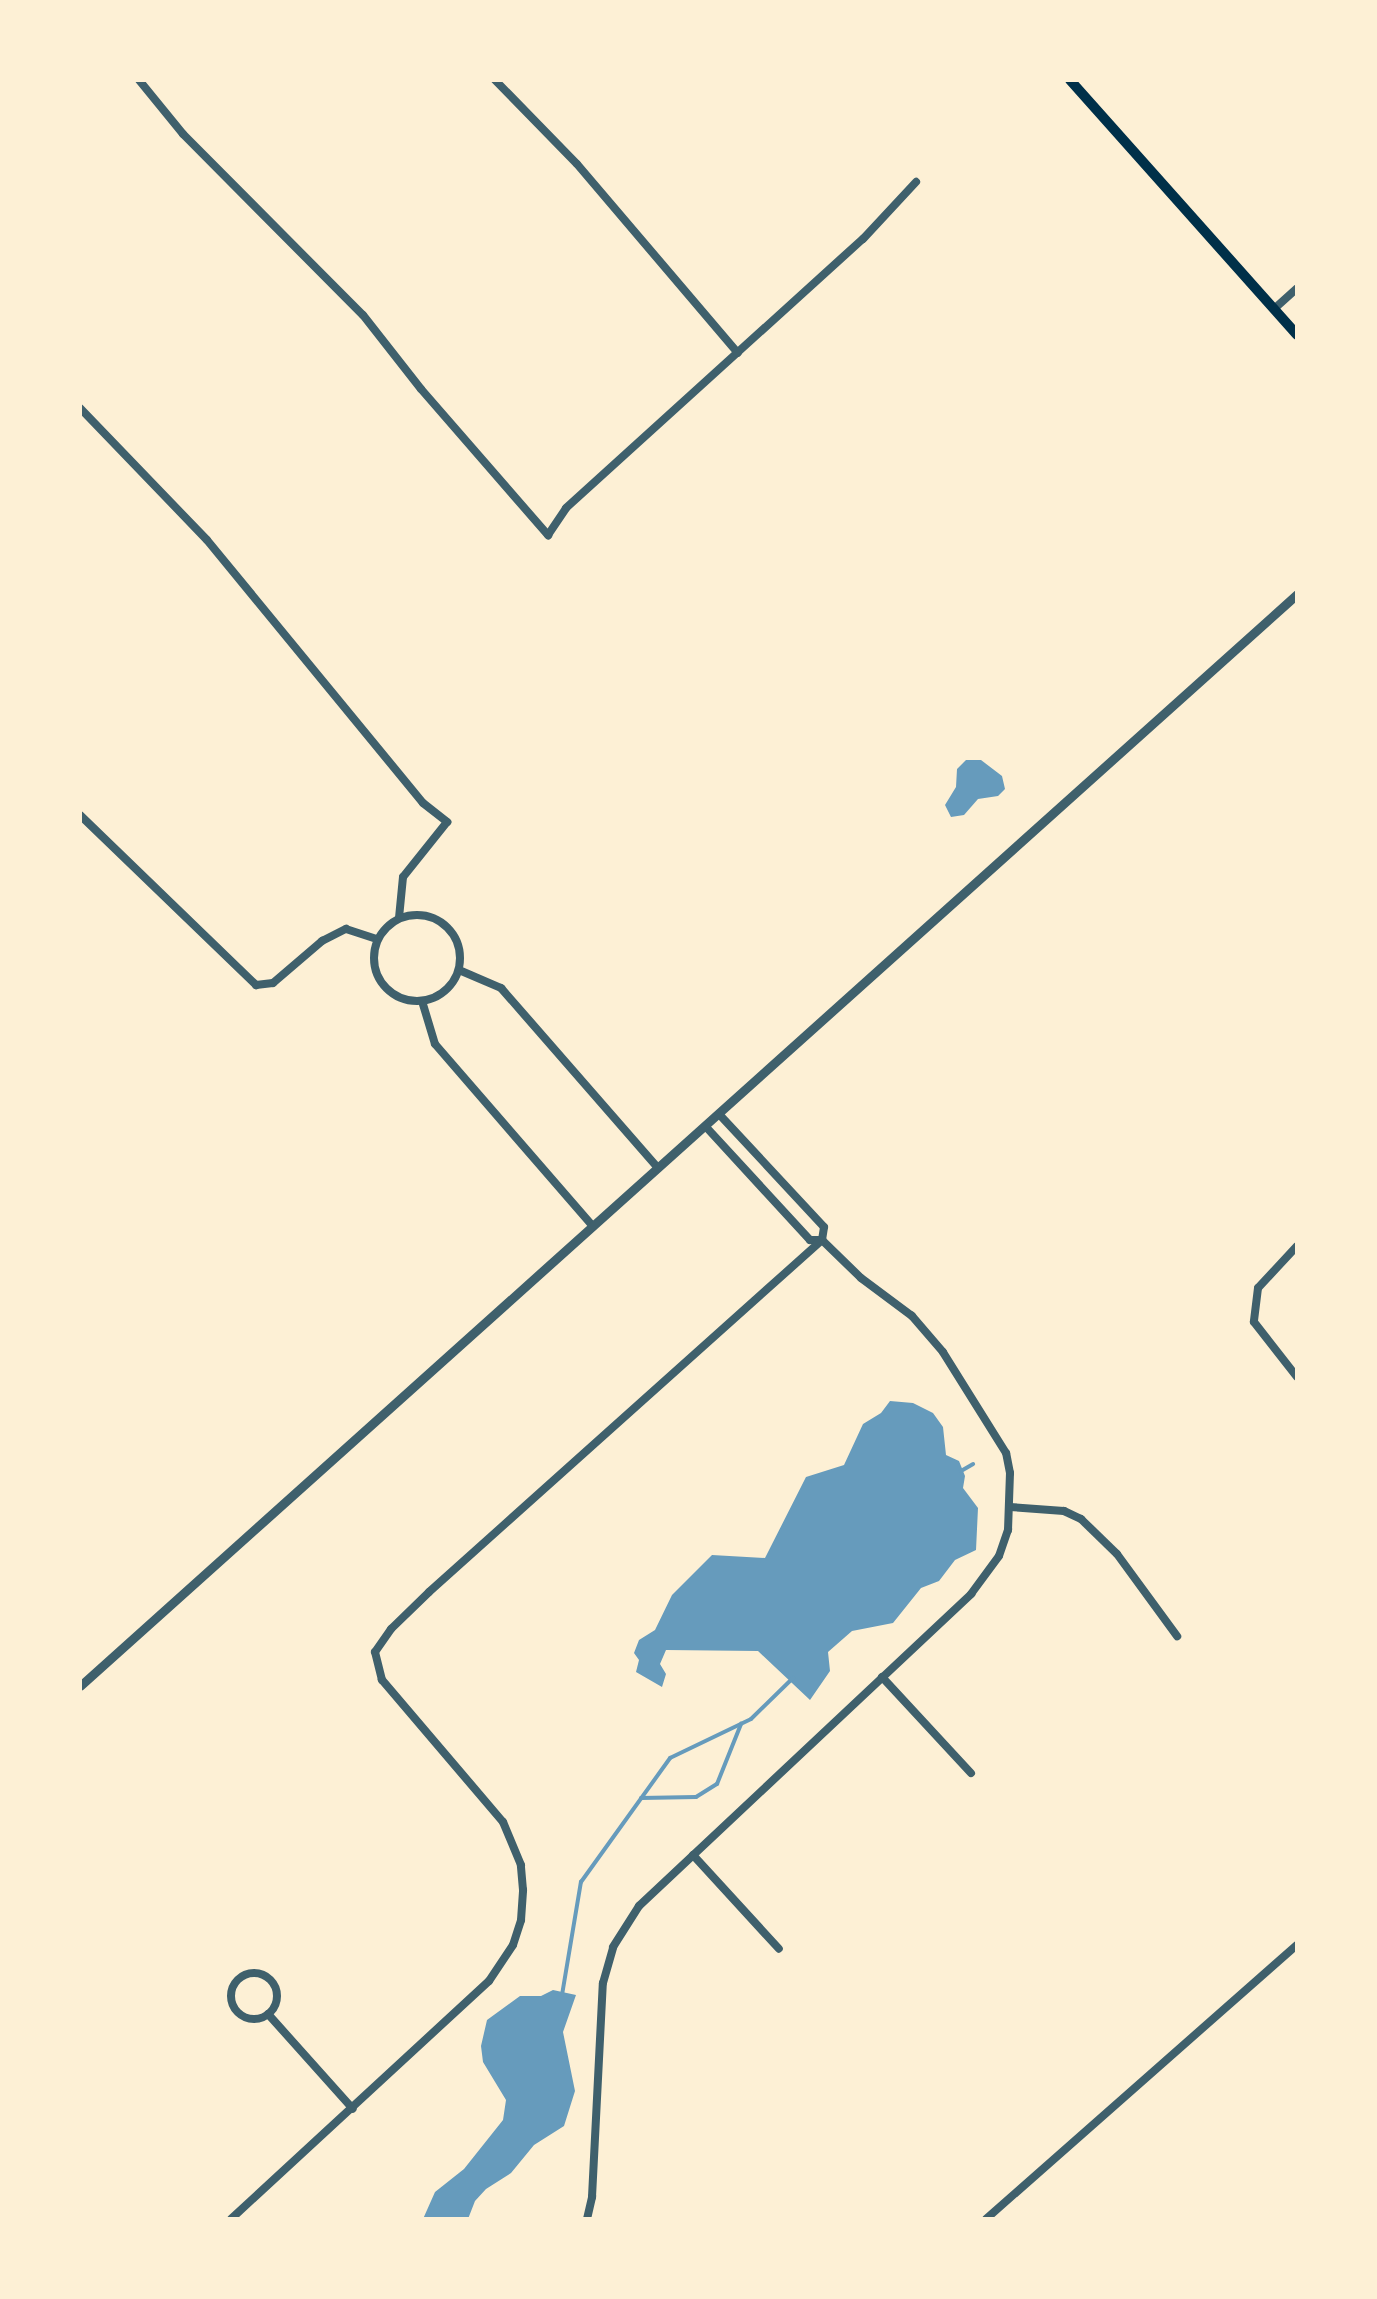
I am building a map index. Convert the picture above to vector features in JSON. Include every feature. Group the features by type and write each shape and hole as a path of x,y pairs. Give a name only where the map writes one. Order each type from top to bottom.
{"main road":[{"path":"1070,80 1297,335"}],"street":[{"path":"139,80 184,134 363,315 420,389 548,534 566,508 863,239 916,182"},
{"path":"496,80 576,164 738,353"},
{"path":"1274,310 1297,288"},
{"path":"80,408 207,540 423,803 448,822 403,877 399,918"},
{"path":"80,1686 1297,594"},
{"path":"80,815 256,985 273,982 334,934 358,929 378,939"},
{"path":"413,914 440,921 457,942 459,970 446,991 422,1002 395,996 381,983 373,957 378,939 399,918 413,914"},
{"path":"459,970 502,988 658,1168"},
{"path":"422,1002 435,1044 592,1224"},
{"path":"232,2219 354,2109 496,1972 521,1920 521,1865 504,1822 382,1680 374,1664 377,1646 430,1592 822,1240 824,1227 720,1115"},
{"path":"587,2219 592,2197 604,1982 614,1947 639,1906 986,1578 1004,1543 1010,1508 1006,1453 943,1352 912,1316 861,1278 822,1240 810,1240 706,1128"},
{"path":"1297,1246 1258,1288 1254,1322 1297,1377"},
{"path":"1010,1508 1064,1511 1081,1519 1116,1554 1177,1636"},
{"path":"882,1677 972,1773"},
{"path":"693,1855 779,1949"},
{"path":"986,2219 1297,1945"},
{"path":"251,1973 273,1984 277,2000 268,2014 252,2019 237,2012 231,1996 236,1980 251,1973"},
{"path":"268,2014 354,2109"}],"water":[{"path":"966,760 981,760 1002,776 1005,789 998,796 978,799 964,815 951,817 945,805 956,787 957,769"},
{"path":"890,1401 913,1403 933,1413 943,1427 946,1455 959,1461 965,1476 963,1488 978,1508 976,1550 955,1560 939,1581 921,1588 893,1623 852,1631 828,1652 830,1671 810,1700 758,1651 666,1650 660,1664 666,1674 662,1687 636,1672 639,1660 634,1653 639,1640 655,1630 672,1595 712,1555 765,1558 806,1477 844,1465 863,1424 881,1413"},
{"path":"553,1990 576,1995 563,2032 575,2091 564,2126 534,2145 511,2173 486,2189 475,2201 468,2219 423,2219 435,2192 464,2169 503,2120 506,2100 483,2062 481,2046 487,2020 520,1996 541,1996"}],"waterway":[{"path":"961,1471 973,1464"},
{"path":"562,1995 581,1882 670,1758 751,1719 793,1678"},
{"path":"641,1798 696,1797 717,1784 741,1724"}]}
